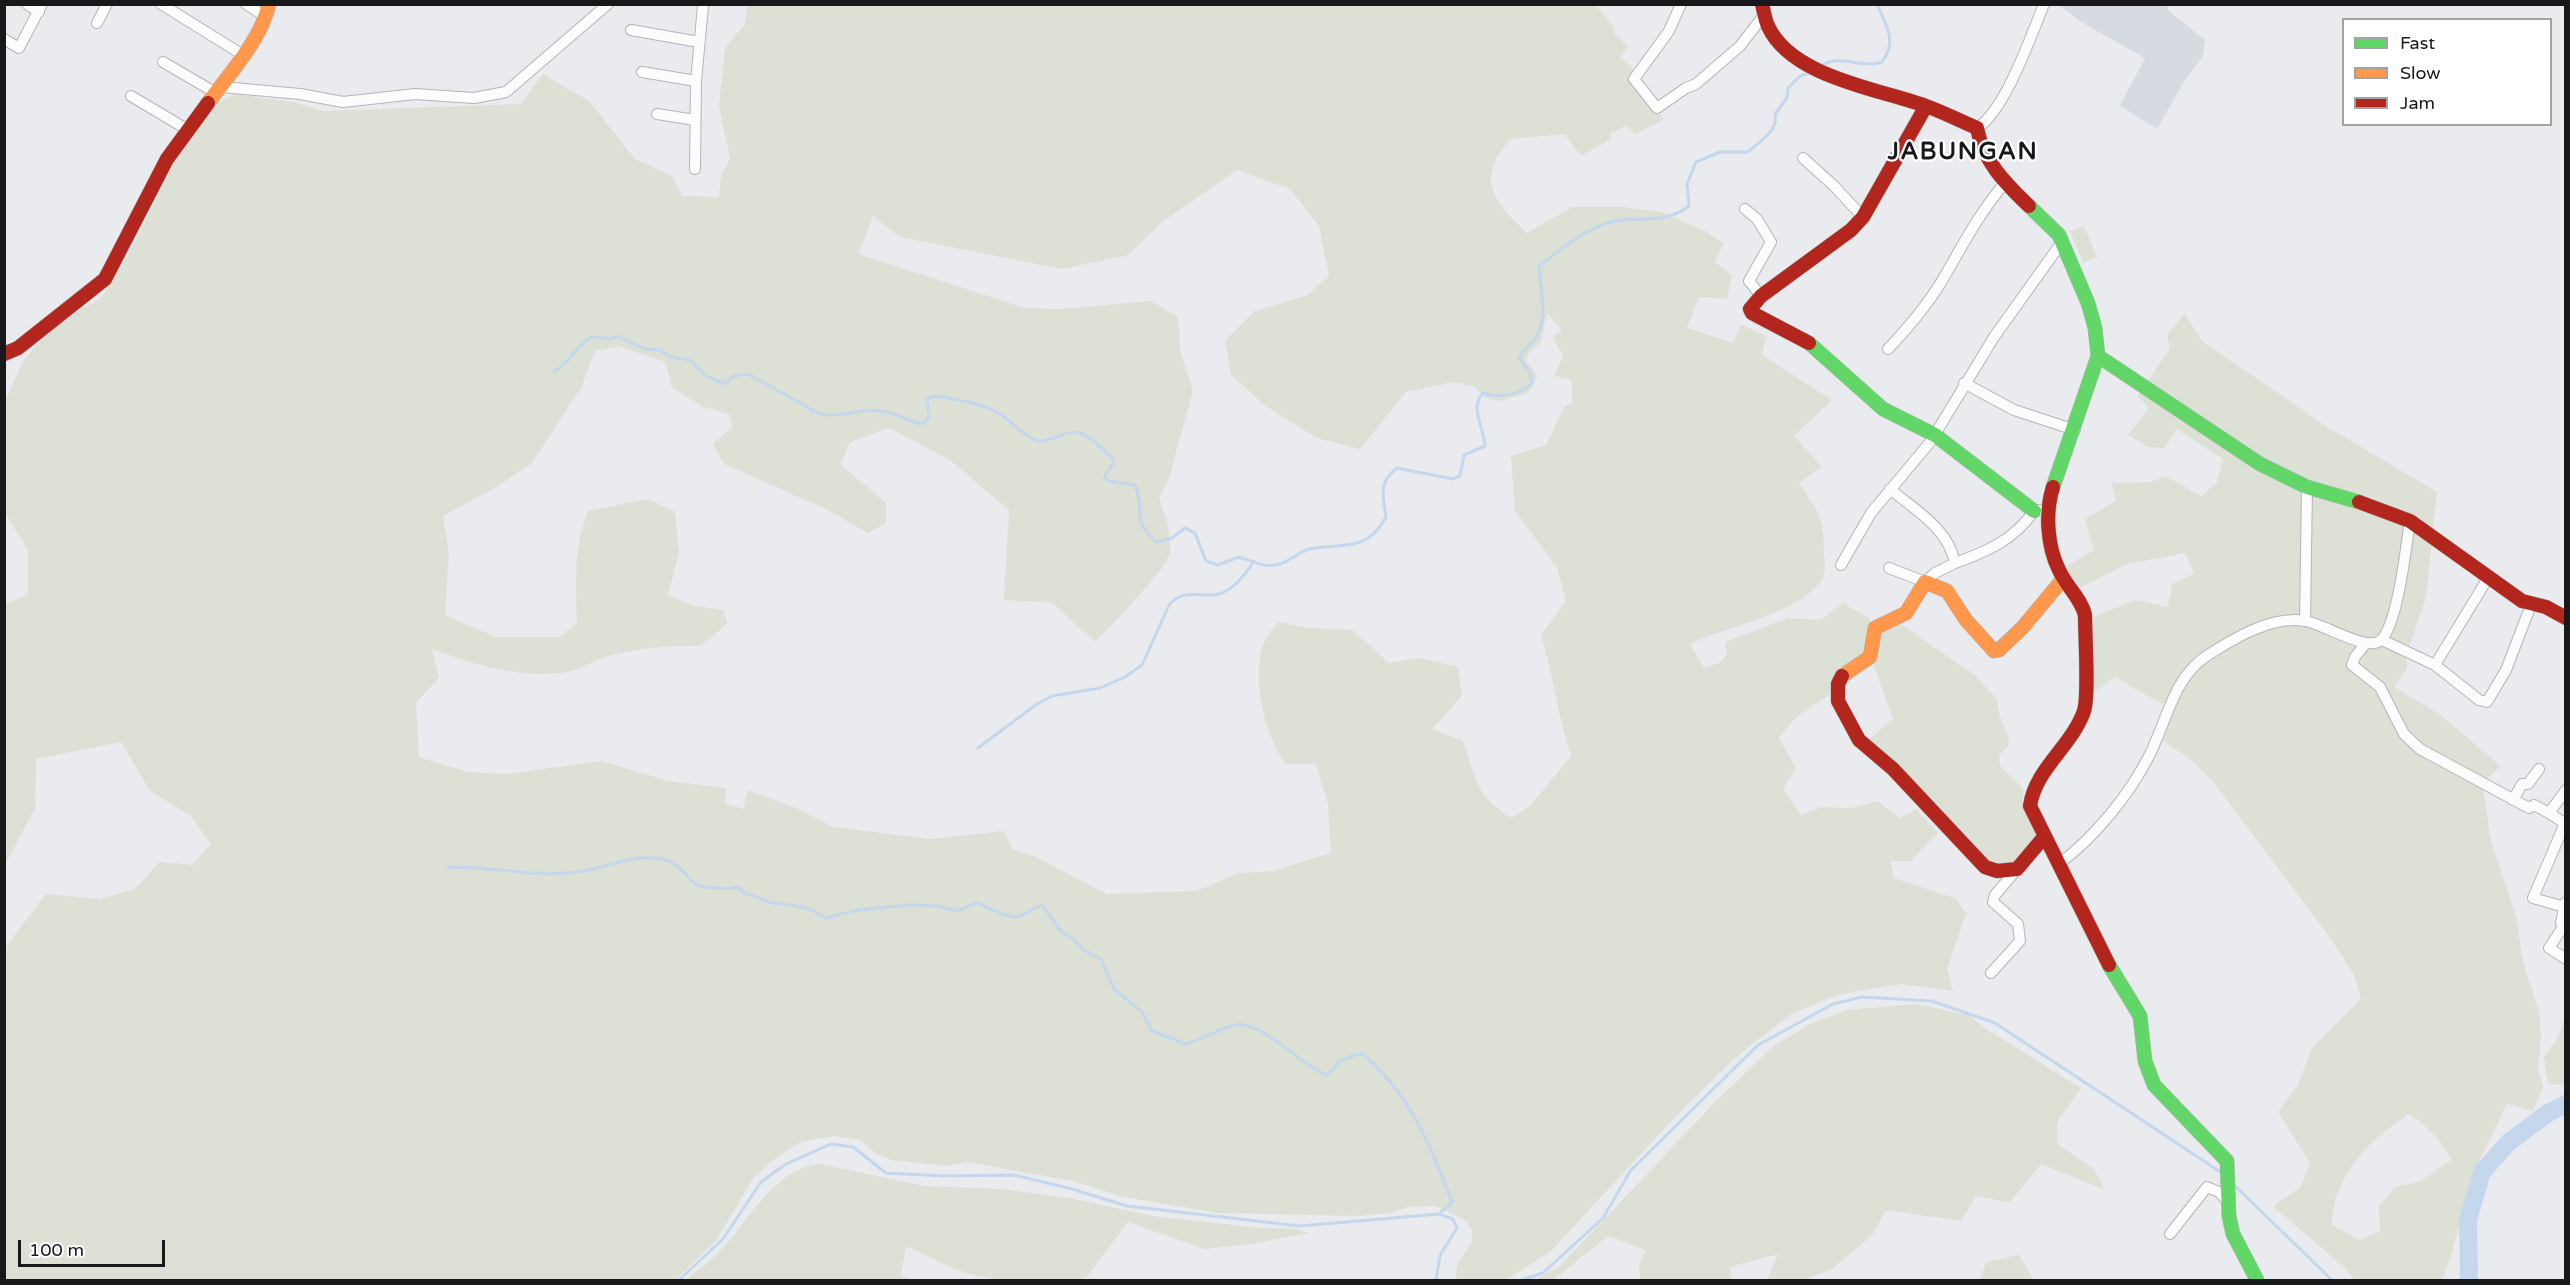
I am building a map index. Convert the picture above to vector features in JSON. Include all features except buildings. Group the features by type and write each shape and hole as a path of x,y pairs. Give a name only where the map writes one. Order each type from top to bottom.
{"street":[{"path":"4,39 19,48 40,8 27,4"},
{"path":"97,23 107,4"},
{"path":"161,4 243,55"},
{"path":"4,354 18,348 105,279 167,159 243,55 267,11 246,4"},
{"path":"163,62 219,90 300,93 344,102 415,94 486,97 506,92 608,4"},
{"path":"1681,4 1669,32 1634,79 1657,108 1686,87 1696,84 1740,46 1763,10"},
{"path":"1977,128 1989,118 2022,60 2044,4"},
{"path":"694,169 701,5"},
{"path":"1763,10 1781,45 1813,68 1926,106 1977,128"},
{"path":"631,30 699,42"},
{"path":"642,72 696,81"},
{"path":"131,96 188,130"},
{"path":"1926,106 1863,217 1851,230 1761,296 1752,305 1752,313 1814,345 1883,409 1935,435 2041,508 2053,555 2063,579 2083,607 2085,615 2086,704 2078,725 2032,790 2030,806 2044,837 2060,863 2098,947 2140,1016 2145,1061 2154,1085 2223,1155 2229,1166 2228,1199 2233,1234 2257,1281"},
{"path":"657,114 695,120"},
{"path":"1977,128 1981,149 2005,183 2055,230 2062,242 2096,328 2098,356 2075,430 2041,508 2014,534 1993,549 1935,573 1925,582 1906,613 1875,628 1870,657 1839,679 1838,701 1863,744 1893,769 1985,867 1997,871 2017,870"},
{"path":"1803,158 1863,217"},
{"path":"1888,350 1911,324 1939,285 1974,223 2005,183"},
{"path":"1745,209 1757,219 1771,242 1749,280 1761,296"},
{"path":"1840,565 1871,513 1935,435 1964,383 2062,242"},
{"path":"2098,356 2260,464 2307,487 2373,506 2410,522 2488,578 2531,605 2546,607 2565,618"},
{"path":"1964,383 2013,410 2075,430"},
{"path":"2305,621 2307,487"},
{"path":"1890,489 1944,534 1952,546 1955,563"},
{"path":"2060,863 2087,841 2138,775 2149,756 2183,678 2193,666 2249,632 2278,623 2305,621 2365,644 2374,644 2382,640 2397,598 2410,522"},
{"path":"1889,568 1947,591 1966,620 1994,651 1999,650 2023,627 2063,579"},
{"path":"2435,665 2488,578"},
{"path":"2382,640 2435,665 2479,700 2487,702 2506,670 2531,605"},
{"path":"2365,644 2352,665 2380,687 2404,734 2432,756 2529,808 2535,806 2549,813 2565,824 2533,896 2565,905 2561,923 2563,927 2549,948 2565,959"},
{"path":"2513,800 2522,784 2528,784 2539,769"},
{"path":"2549,813 2565,790"},
{"path":"1991,973 2020,941 2018,924 1995,904 1993,899 2044,837"},
{"path":"2170,1234 2208,1187 2228,1199"}],"shaded area":[{"path":"1595,4 1614,27 1613,32 1628,47 1620,57 1636,71 1628,80 1664,119 1636,134 1626,126 1611,133 1611,139 1581,156 1565,134 1511,139 1493,166 1491,178 1493,189 1505,210 1527,233 1572,207 1623,207 1661,212 1705,231 1724,243 1715,262 1732,275 1727,299 1699,297 1687,328 1733,343 1741,325 1766,336 1762,355 1832,400 1794,436 1822,467 1799,483 1816,509 1821,523 1825,564 1821,581 1811,592 1780,611 1690,644 1704,668 1720,663 1727,654 1725,642 1789,618 1820,620 1843,603 1870,619 1865,655 1832,693 1795,718 1779,738 1796,768 1783,789 1801,815 1821,807 1851,808 1878,801 1900,818 1916,809 1938,833 1911,861 1890,861 1894,878 1956,899 1966,913 1947,969 1953,991 1901,984 1838,995 1791,1014 1736,1057 1679,1113 1550,1252 1506,1280 1456,1280 1457,1265 1472,1242 1472,1230 1467,1222 1435,1206 1408,1207 1390,1213 1358,1216 1218,1213 1119,1196 1073,1181 966,1162 948,1166 890,1160 874,1152 860,1140 835,1136 802,1141 770,1162 752,1180 716,1241 675,1280 5,1280 5,948 46,894 100,899 135,889 160,862 192,865 211,844 191,816 150,791 121,742 36,759 35,808 5,865 5,604 28,594 28,550 5,513 5,401 24,360 52,327 101,298 129,254 179,153 213,106 234,94 293,102 324,111 521,104 543,74 589,101 635,159 672,176 682,196 719,197 721,176 730,159 719,106 725,48 745,24 747,5","holes":["1237,170 1290,189 1319,226 1329,276 1308,295 1255,311 1225,341 1231,375 1267,407 1317,438 1360,449 1406,392 1454,382 1473,386 1485,398 1500,401 1528,393 1537,379 1526,361 1529,353 1541,343 1547,313 1562,330 1553,337 1563,356 1554,376 1571,380 1573,404 1565,406 1546,445 1511,456 1515,511 1557,567 1566,601 1541,635 1571,756 1530,806 1512,818 1500,811 1484,795 1463,741 1432,729 1462,696 1458,667 1419,658 1389,663 1352,630 1309,628 1278,622 1261,651 1259,680 1263,710 1272,738 1285,764 1316,764 1328,804 1331,853 1273,871 1238,873 1197,891 1107,894 1034,856 1012,849 1004,831 930,839 833,827 796,808 747,790 744,809 725,804 726,788 668,781 601,761 507,774 468,772 419,757 416,703 439,678 432,649 479,665 512,672 562,673 620,653 665,647 700,646 727,624 724,610 694,606 668,595 679,552 675,512 648,499 588,511 578,552 577,623 559,637 495,637 445,615 449,552 443,516 493,489 531,464 581,388 595,351 619,346 665,362 672,387 703,407 729,414 733,427 713,444 724,464 828,510 868,533 886,523 886,503 840,464 850,442 889,428 950,460 1009,510 1004,600 1053,603 1095,642 1149,584 1170,553 1169,532 1159,498 1169,478 1193,391 1180,350 1178,317 1151,301 1060,309 1024,308 859,254 873,216 900,237 1062,269 1128,255 1162,222"]},
{"path":"2058,4 2167,5 2169,11 2205,40 2203,56 2185,80 2157,129 2120,106 2145,58 2081,22"},
{"path":"2084,226 2097,257 2083,263 2070,231"},
{"path":"2185,314 2202,341 2329,428 2437,492 2426,597 2406,656 2407,669 2394,687 2441,715 2500,766 2482,784 2491,841 2516,917 2523,962 2539,1011 2541,1037 2538,1070 2543,1086 2533,1111 2507,1104 2481,1157 2443,1280 2355,1280 2344,1267 2273,1206 2300,1188 2310,1163 2278,1112 2298,1085 2312,1048 2361,999 2354,975 2331,939 2215,784 2189,758 2163,741 2174,711 2115,677 2090,695 2090,634 2094,617 2135,600 2168,607 2172,585 2194,573 2185,553 2127,564 2081,587 2064,568 2094,550 2085,519 2116,501 2112,483 2151,482 2165,476 2201,496 2217,483 2223,459 2177,429 2164,448 2148,447 2128,435 2149,408 2138,396 2170,348 2167,334","holes":["2405,1113 2432,1133 2452,1160 2419,1182 2395,1187 2379,1206 2380,1231 2360,1240 2332,1225 2338,1192 2345,1176 2366,1149 2406,1116"]},
{"path":"1899,623 1976,676 1997,699 1999,714 2009,739 2008,745 1999,756 2000,766 2023,788 2023,806 2039,836 2013,867 1989,864 1866,742 1893,719 1872,660 1878,630"},
{"path":"1917,1004 1968,1015 1986,1029 2081,1088 2057,1122 2057,1144 2094,1169 2105,1190 2041,1164 2010,1202 1976,1196 1961,1221 1886,1210 1873,1234 1831,1270 1803,1280 1767,1280 1778,1254 1730,1267 1731,1280 1640,1280 1639,1266 1646,1250 1608,1236 1553,1280 1535,1280 1561,1265 1717,1100 1774,1046 1810,1024 1847,1010"},
{"path":"2565,1019 2565,1085 2548,1084 2544,1057 2556,1041"},
{"path":"820,1164 924,1186 1001,1189 1069,1198 1153,1216 1259,1228 1296,1229 1309,1233 1251,1244 1204,1249 1128,1222 1086,1278 1057,1282 1010,1281 980,1277 951,1267 906,1246 901,1275 911,1280 686,1280 721,1250 776,1185 804,1167"},
{"path":"2019,1255 2034,1280 1980,1280 1986,1262"}],"waterway":[{"path":"1823,65 1837,61 1866,64 1882,62 1887,54 1890,40 1877,4"},
{"path":"554,372 591,337 611,339 618,336 645,349 659,350 672,357 690,360 706,376 725,384 733,376 748,374 820,414 836,415 874,410 923,424 929,417 927,398 937,396 974,403 1000,414 1036,440 1047,440 1074,432 1093,441 1113,459 1113,464 1104,477 1108,481 1135,485 1143,527 1156,542 1172,538 1185,528 1195,533 1206,561 1218,565 1239,557 1270,566 1284,563 1309,549 1353,544 1370,537 1386,517 1384,484 1397,468 1453,479 1460,476 1464,455 1485,446 1477,411 1477,405 1483,393 1509,395 1521,391 1532,383 1530,373 1519,357 1535,339 1542,319 1543,302 1539,266 1578,237 1600,226 1623,220 1665,217 1689,206 1687,184 1696,162 1720,152 1748,152 1771,130 1776,120 1775,114 1787,98 1788,88 1800,76 1813,72"},
{"path":"978,748 1037,704 1052,696 1100,688 1125,677 1142,665 1169,605 1174,600 1190,594 1221,594 1232,587 1254,561"},
{"path":"447,867 557,874 594,869 638,858 656,858 675,864 697,885 715,888 738,887 746,894 766,901 812,910 825,918 858,910 909,905 936,906 957,911 977,903 1015,917 1043,906 1061,931 1074,939 1083,950 1101,959 1114,989 1142,1012 1152,1031 1186,1044 1235,1025 1246,1025 1269,1036 1306,1063 1328,1075 1340,1061 1361,1053 1393,1085 1417,1121 1427,1141 1452,1202 1439,1214"},
{"path":"1522,1280 1543,1273 1603,1218 1631,1170 1758,1045 1833,1004 1862,997 1932,1001 1995,1023 2222,1173"},
{"path":"2469,1280 2468,1220 2482,1172 2509,1142 2548,1113 2566,1104"},
{"path":"679,1280 723,1239 761,1182 786,1164 831,1144 853,1147 886,1173 943,1176 1014,1175 1072,1189 1127,1206 1300,1226 1439,1214 1453,1219 1457,1228 1440,1255 1436,1280"},
{"path":"2233,1184 2332,1280"}],"traffic: fast":[{"path":"2029,206 2059,235 2088,303 2095,328 2098,356 2053,487"},
{"path":"1809,343 1883,409 1935,435 2034,511"},
{"path":"2098,356 2260,464 2307,487 2359,502"},
{"path":"2109,965 2140,1016 2145,1061 2154,1085 2227,1161 2229,1216 2233,1234 2257,1280"}],"traffic: slow":[{"path":"208,103 252,43 269,4"},
{"path":"1842,676 1870,657 1875,628 1906,613 1925,582 1947,591 1966,620 1994,651 1999,650 2023,627 2063,579"}],"traffic: jam":[{"path":"1762,4 1768,26 1779,43 1796,58 1838,79 1926,106 1977,128 1984,151 1996,171 2029,206"},
{"path":"4,354 18,348 105,279 167,159 208,103"},
{"path":"1809,343 1752,313 1750,309 1761,296 1851,230 1863,217 1926,106"},
{"path":"2053,487 2048,529 2055,561 2085,615 2087,679 2084,711 2071,735 2039,780 2030,806 2109,965"},
{"path":"2359,502 2410,521 2522,601 2546,607 2566,618"},
{"path":"1842,676 1838,684 1838,701 1859,740 1893,769 1985,867 1997,871 2017,869 2044,837"}],"district":[{"name":"JABUNGAN","path":"1963,153"}]}
